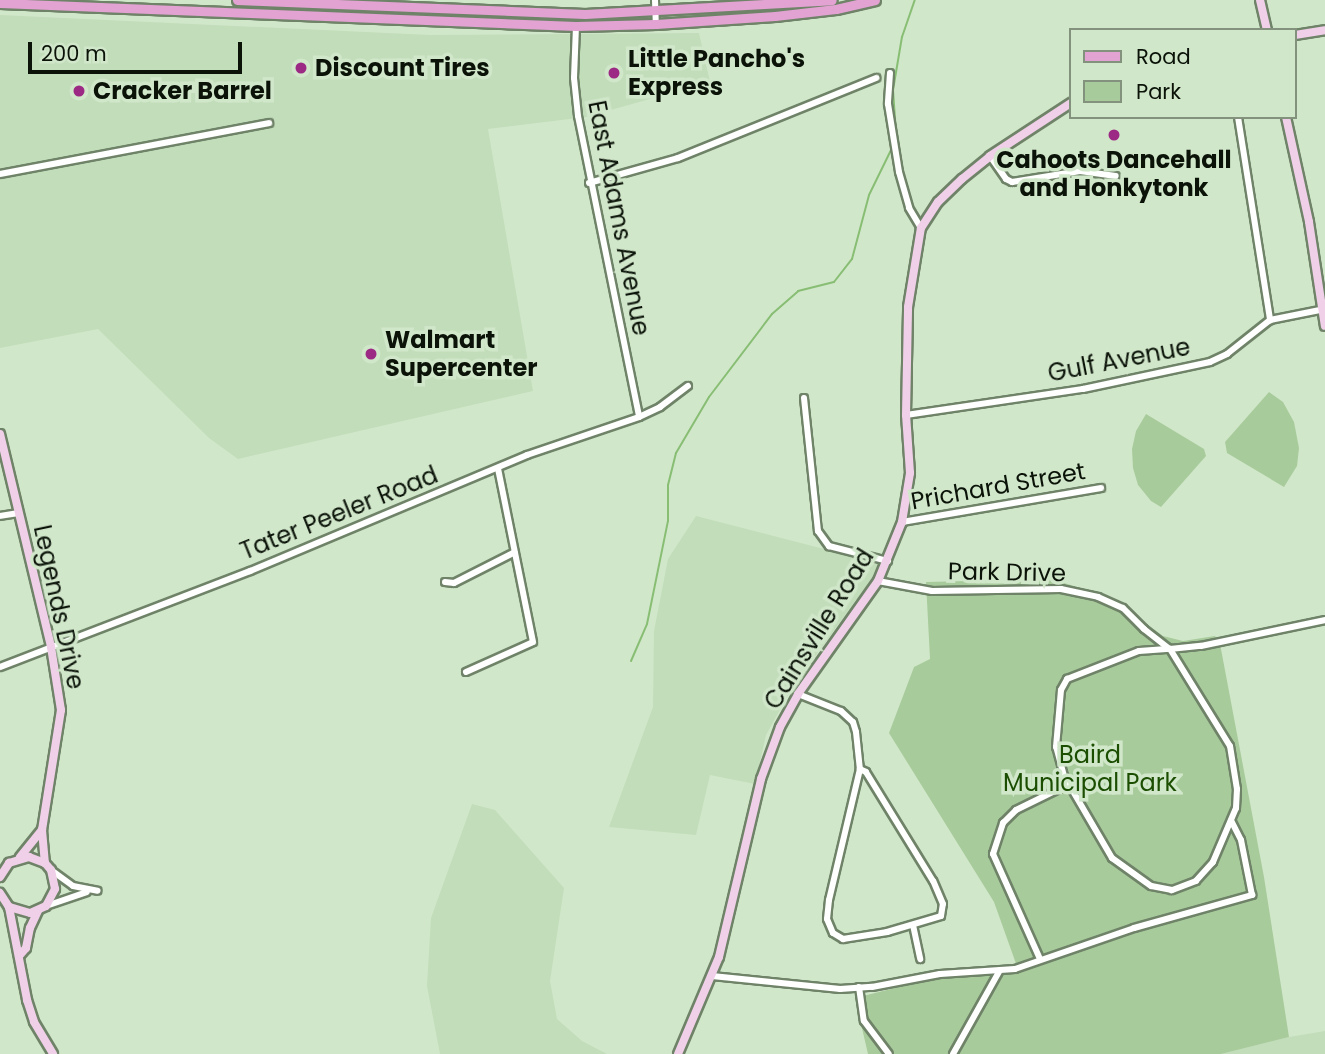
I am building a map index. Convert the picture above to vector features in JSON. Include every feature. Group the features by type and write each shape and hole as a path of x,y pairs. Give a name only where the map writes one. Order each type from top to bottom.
{"main road":[{"path":"237,0 520,12 655,11 832,0"},
{"path":"842,0 858,2"},
{"path":"0,3 576,26 656,24 824,10 875,0"},
{"path":"1260,0 1267,28"},
{"path":"1297,35 1325,30"},
{"name":"Cainsville Road","path":"678,1054 712,976 761,779 780,727 798,694 878,581 902,522 909,473 906,415 910,283 921,228 938,202 990,156 1070,104"},
{"path":"1286,119 1309,222 1325,326"},
{"name":"Legends Drive","path":"0,434 51,647 61,710 42,828 48,867 55,889 30,928 26,948 20,955"},
{"name":"Legends Drive","path":"0,877 9,863 20,857 42,828"},
{"path":"20,857 37,859 48,867"},
{"name":"Legends Drive","path":"3,899 23,913 42,908"},
{"name":"Legends Drive","path":"3,899 15,947 20,955 27,1000 34,1022 53,1054"}],"street":[{"path":"655,0 656,24"},
{"name":"East Adams Avenue","path":"576,26 574,92 589,183 639,417"},
{"path":"890,74 888,104 899,172 909,208 921,228"},
{"path":"589,183 678,158 876,78"},
{"path":"1238,119 1270,320"},
{"path":"0,174 269,122"},
{"path":"990,156 1006,179 1012,182 1080,171 1116,176"},
{"name":"Gulf Avenue","path":"906,415 1083,389 1210,362 1227,354 1270,320 1323,309"},
{"name":"Tater Peeler Road","path":"0,667 250,571 550,446 639,417 660,407 688,386"},
{"path":"804,398 818,530 829,546 888,561"},
{"path":"466,672 533,642 498,469"},
{"name":"Prichard Street","path":"902,522 1101,488"},
{"path":"0,516 19,513"},
{"path":"445,582 454,583 515,552"},
{"name":"Park Drive","path":"878,581 932,591 1061,589 1098,597 1123,608 1170,649"},
{"path":"1170,649 1230,746 1237,789 1231,820 1220,849 1206,872 1185,886 1172,890 1160,889 1140,879 1112,858 1069,784 1056,747 1061,690 1067,679 1139,651 1201,646 1325,620"},
{"path":"798,694 841,711 853,722 860,769 827,919 833,933 843,939 913,925 941,916 943,904 941,895 866,772 860,769"},
{"path":"1040,959 993,854 1003,822 1016,810 1069,784"},
{"path":"712,976 840,989 940,974 1015,969 1135,928 1252,895 1241,840 1231,820"},
{"path":"0,867 9,863"},
{"path":"42,908 94,891 73,886 48,867"},
{"path":"913,925 920,959"},
{"path":"953,1054 1000,970"},
{"path":"859,987 864,1021 889,1054"}],"shaded area":[{"path":"0,15 430,35 699,33 710,82 586,117 488,129 533,391 238,459 209,438 98,329 0,348"},
{"path":"696,516 882,564 791,690 766,735 755,784 710,775 696,835 609,827 653,707 654,631 668,559"},
{"path":"472,804 495,810 564,888 550,981 557,1019 582,1041 607,1054 440,1054 427,986 431,918"},
{"path":"1325,1031 1325,1054 1221,1054 1289,1037"}],"green space":[{"path":"1269,392 1283,402 1294,422 1299,448 1297,466 1284,487 1227,453 1225,442"},
{"path":"1146,414 1204,449 1206,456 1161,507 1151,501 1138,485 1133,468 1132,449 1136,431"},
{"name":"Baird Municipal Park","path":"1051,579 1110,597 1163,636 1183,641 1215,636 1221,649 1264,877 1289,1037 1221,1054 868,1054 855,998 927,980 1019,972 994,902 889,733 914,667 930,659 926,582"}],"waterway":[{"path":"896,133 893,90 902,37 915,0"},
{"path":"631,661 647,624 668,521 668,485 676,453 709,397 772,314 798,291 834,282 852,259 869,195 892,148"}],"place":[{"name":"Discount Tires","path":"301,68"},
{"name":"Little Pancho's Express","path":"614,73"},
{"name":"Cracker Barrel","path":"79,91"},
{"name":"Cahoots Dancehall and Honkytonk","path":"1114,135"},
{"name":"Walmart Supercenter","path":"371,354"}]}
